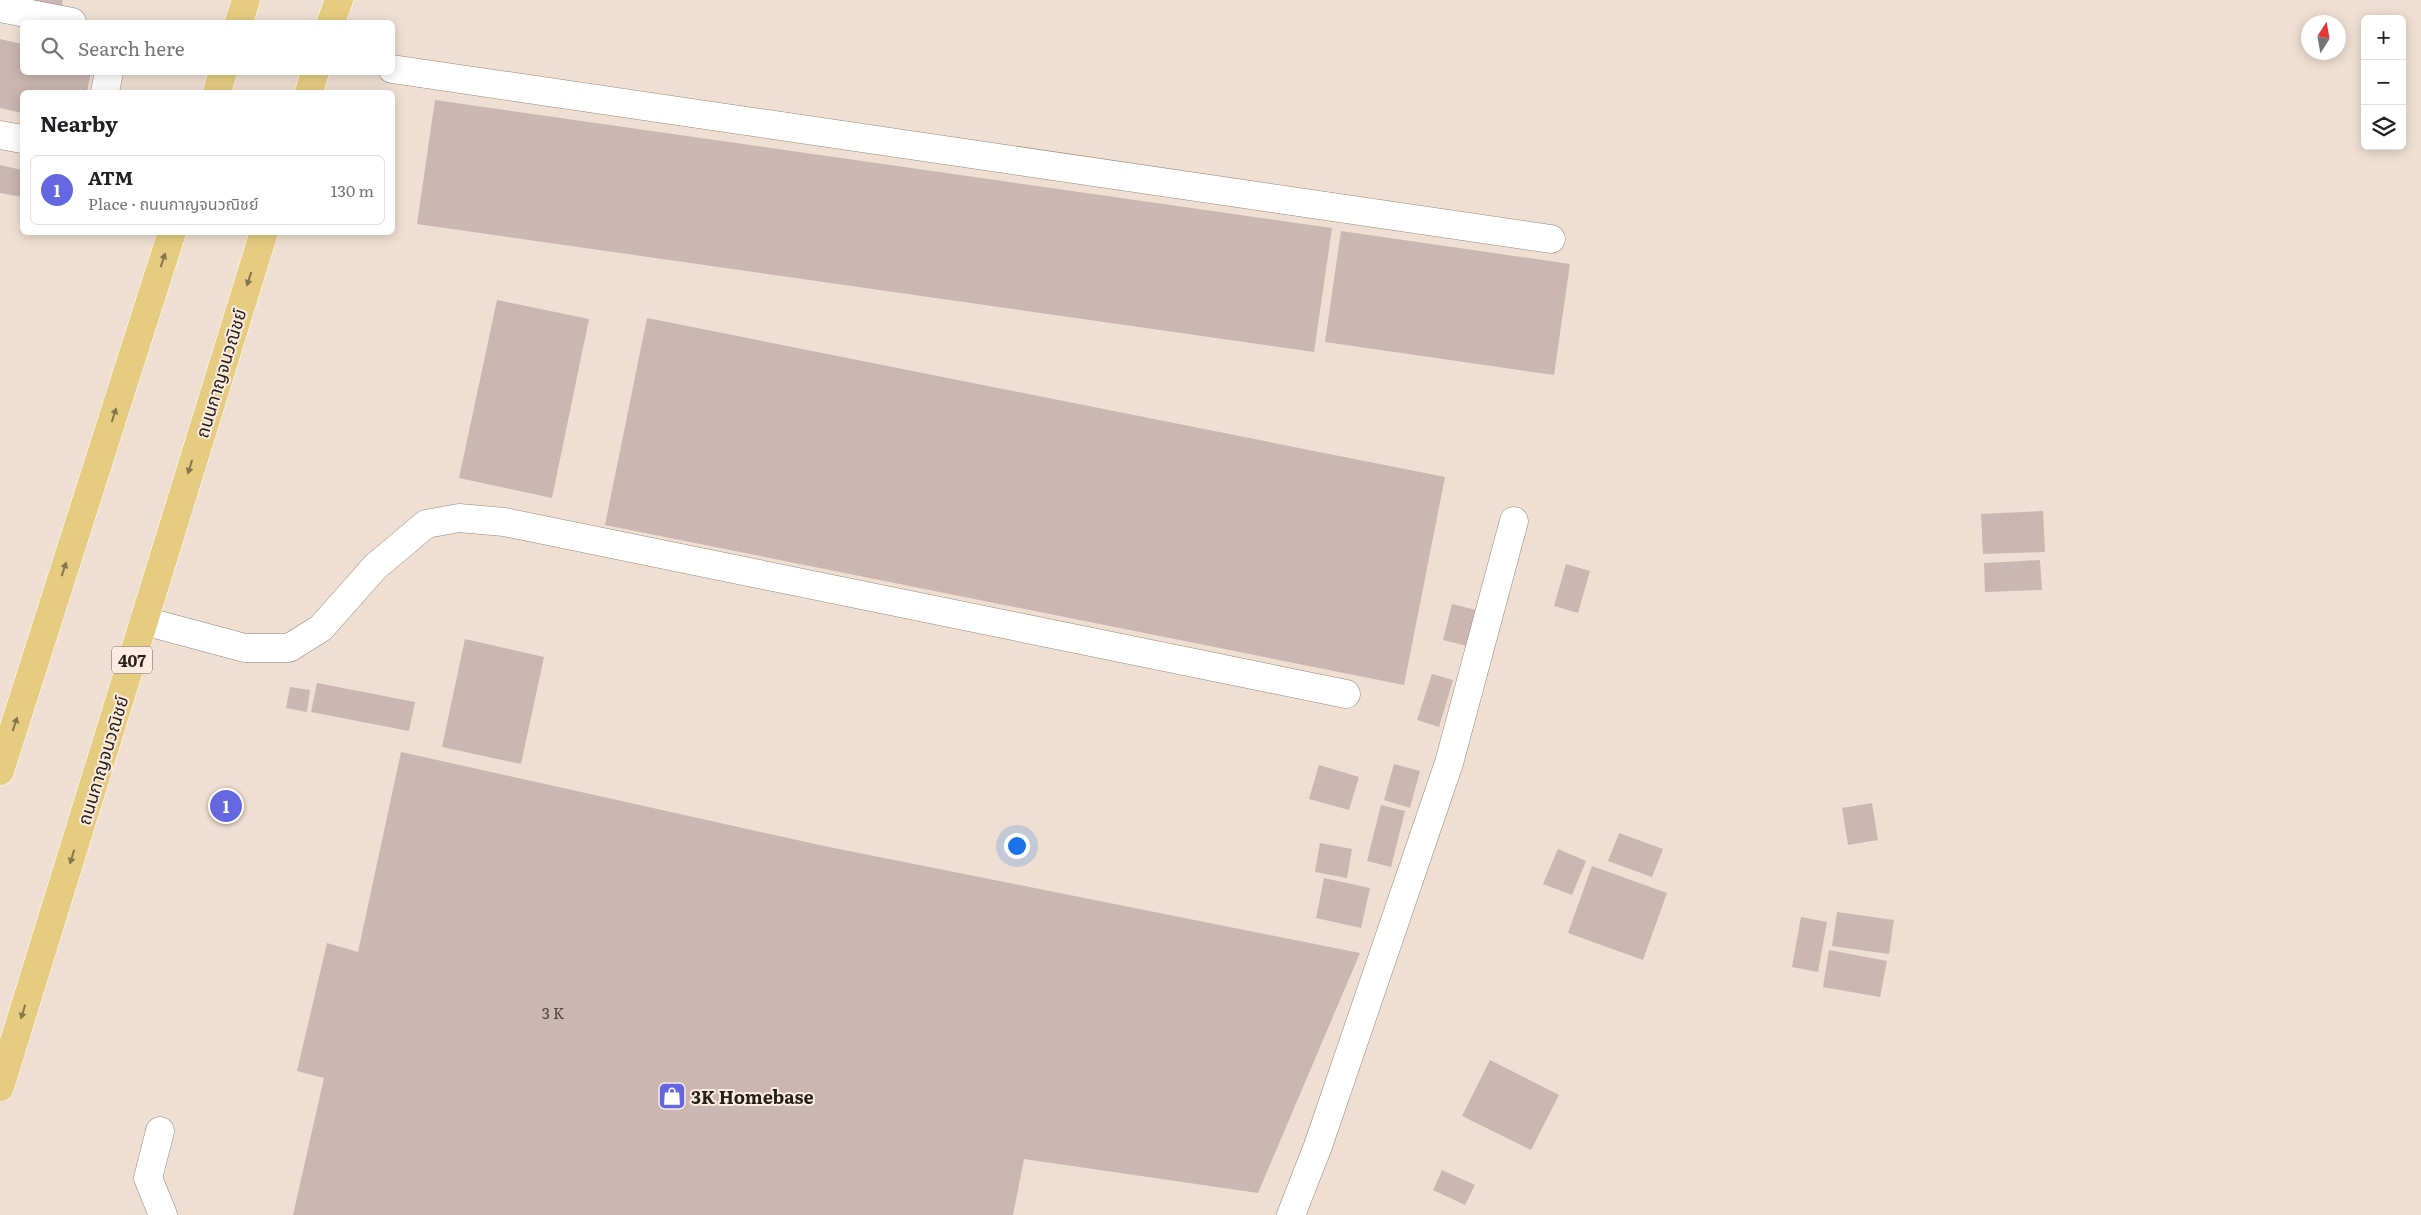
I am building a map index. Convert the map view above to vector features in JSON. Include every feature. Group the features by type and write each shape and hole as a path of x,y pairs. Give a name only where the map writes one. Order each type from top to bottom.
{"main road":[{"path":"240,20 246,0"},
{"path":"332,20 338,0"},
{"path":"218,90 222,75"},
{"path":"310,90 314,75"},
{"path":"0,771 171,235"},
{"name":"ถนนกาญจนวณิชย์","path":"0,1087 263,235"}],"street":[{"path":"0,8 62,20"},
{"path":"395,69 1551,239"},
{"path":"105,90 108,75"},
{"path":"0,135 20,139"},
{"path":"144,621 245,648 289,648 321,628 375,567 426,524 459,518 514,524 1346,694"},
{"path":"1291,1215 1318,1146 1449,763 1514,522"},
{"path":"160,1131 148,1178 163,1215"}],"building":[{"path":"18,0 63,0 61,9"},
{"path":"0,39 20,44 20,75 90,75 87,90 20,90 20,113 0,108"},
{"path":"435,100 1332,228 1314,352 417,224"},
{"path":"0,165 20,170 20,197 0,193"},
{"path":"1341,231 1570,264 1554,375 1325,342"},
{"path":"497,300 589,319 552,498 459,478"},
{"path":"647,318 1445,477 1404,685 605,525"},
{"path":"2043,511 2045,552 1983,554 1981,514"},
{"path":"2040,560 2042,590 1985,592 1984,563"},
{"path":"1566,564 1590,571 1578,613 1554,606"},
{"path":"1452,604 1476,610 1467,646 1443,640"},
{"path":"465,639 544,657 521,764 442,747"},
{"path":"1432,674 1453,680 1439,727 1417,720"},
{"path":"317,683 415,702 409,731 311,712"},
{"path":"290,687 310,690 307,712 286,708"},
{"path":"401,752 824,846 1360,953 1258,1193 1024,1159 1013,1215 293,1215 324,1078 297,1071 327,943 358,952"},
{"path":"1394,764 1420,771 1410,808 1384,800"},
{"path":"1319,765 1359,777 1349,810 1309,799"},
{"path":"218,796 237,801 234,816 214,812"},
{"path":"1872,803 1878,840 1848,845 1842,808"},
{"path":"1381,805 1405,811 1391,867 1367,861"},
{"path":"1619,833 1663,849 1652,877 1608,861"},
{"path":"1320,843 1352,849 1347,878 1315,872"},
{"path":"1558,849 1586,861 1572,895 1543,884"},
{"path":"1592,866 1667,893 1643,960 1568,933"},
{"path":"1324,878 1370,888 1361,928 1316,918"},
{"path":"1837,912 1894,920 1889,954 1832,946"},
{"path":"1801,917 1827,922 1818,972 1792,967"},
{"path":"1829,950 1887,961 1880,997 1823,987"},
{"path":"1490,1060 1559,1095 1531,1150 1462,1116"},
{"path":"1442,1170 1475,1185 1465,1205 1433,1190"}],"place":[{"name":"ATM","path":"226,806"},
{"name":"3K Homebase","path":"672,1096"}]}
